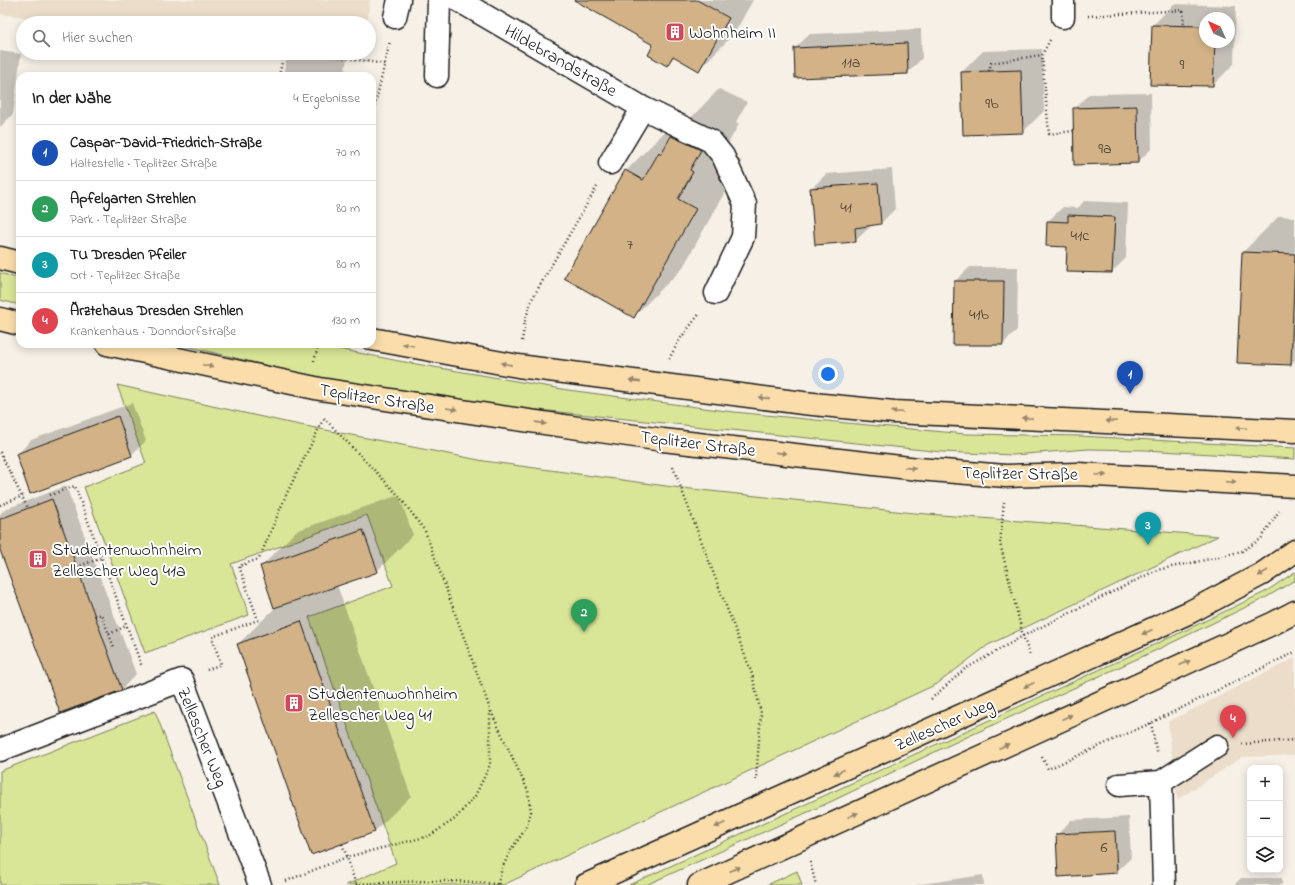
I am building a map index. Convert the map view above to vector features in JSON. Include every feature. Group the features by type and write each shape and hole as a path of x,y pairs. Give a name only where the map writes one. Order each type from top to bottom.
{"main road":[{"path":"0,258 16,262"},
{"path":"0,319 16,323"},
{"path":"376,340 518,366 802,403 894,412 1295,431"},
{"name":"Teplitzer Straße","path":"126,348 320,389 663,440 918,469 1006,476 1078,474 1295,486"},
{"name":"Zellescher Weg","path":"586,885 1190,612 1262,574 1295,551"},
{"path":"699,885 1274,623 1295,612"}],"street":[{"path":"437,76 439,0"},
{"name":"Hildebrandstraße","path":"458,0 643,108 710,141 723,156 745,204 743,237 716,292"},
{"path":"610,163 643,108"},
{"name":"Zellescher Weg","path":"0,750 182,680 260,885"},
{"path":"1119,785 1162,782 1217,746"},
{"path":"1162,782 1164,885"}],"path":[{"path":"376,101 397,9"},
{"path":"1073,131 1049,134 1042,55 1063,9 1182,10 1184,27"},
{"path":"989,71 991,63 1042,55"},
{"path":"280,72 282,60"},
{"path":"358,60 385,64"},
{"path":"525,321 532,299 610,163"},
{"path":"668,362 680,339 716,292"},
{"path":"318,417 324,418 399,496 425,531 490,709 528,791 531,812 525,830 512,848 502,868 498,884"},
{"path":"218,655 212,637 258,620 239,566 259,559 287,493 324,418"},
{"path":"663,440 752,674 761,712 755,790 762,806"},
{"path":"0,452 23,496 28,509"},
{"path":"1006,476 1000,543 1023,636 1041,680"},
{"path":"50,495 75,486 144,672"},
{"path":"0,505 23,496"},
{"path":"927,703 965,669 1023,636 1157,570 1242,551 1262,539"},
{"path":"77,567 101,558"},
{"path":"95,616 101,614 114,647"},
{"path":"109,634 126,626"},
{"path":"1031,733 1048,769 1151,722 1295,652"},
{"path":"284,882 347,857 429,836 455,819 475,796 490,765 490,709"},
{"path":"1217,746 1295,740"},
{"path":"342,844 356,885 441,882 481,882 502,885"}],"shaded area":[{"path":"0,0 370,0 368,16 16,16 0,14"},
{"path":"1295,658 1295,755 1242,757 1177,800 1168,722"}],"green space":[{"path":"0,273 16,278 16,304 0,300"},
{"path":"194,348 334,348 399,361 568,390 734,412 966,434 1080,436 1295,448 1295,459 1145,450 1088,449 1013,455 942,452 510,407 310,376"},
{"path":"117,385 285,422 484,461 673,487 914,513 1218,536 988,645 937,684 503,885 346,885 396,863 309,617 393,586 367,515 231,564 249,615 145,653 84,487 146,463"},
{"path":"1295,572 1295,580 1265,598 1163,647 943,748 828,803 646,885 629,885 1184,631 1265,592"},
{"path":"155,711 220,885 0,885 0,771"},
{"path":"797,871 802,885 767,885"}],"building":[{"name":"Wohnheim II","path":"574,0 697,0 729,18 699,71 673,56 667,66 648,55 653,45"},
{"path":"1152,25 1199,26 1199,48 1215,48 1213,86 1150,85"},
{"path":"907,43 908,74 795,78 794,48"},
{"path":"1021,70 1023,133 963,135 961,72"},
{"path":"1137,106 1138,163 1074,165 1073,108"},
{"path":"671,136 701,150 690,170 693,172 678,199 696,209 634,318 564,278 625,170 643,180 659,152 661,154"},
{"path":"878,183 881,224 855,228 856,242 815,245 810,188"},
{"path":"1068,215 1115,217 1112,273 1066,272 1067,247 1046,246 1047,221 1068,222"},
{"path":"1242,252 1295,254 1291,365 1237,363"},
{"path":"954,281 1004,281 1003,345 953,345"},
{"path":"118,416 132,456 30,494 16,454"},
{"name":"Studentenwohnheim Zellescher Weg 41a","path":"52,499 122,690 60,713 0,550 0,519"},
{"path":"363,530 378,572 274,608 260,566"},
{"name":"Studentenwohnheim Zellescher Weg 41","path":"301,621 375,832 311,855 237,644"},
{"path":"1115,831 1117,873 1058,877 1056,834"}],"place":[{"name":"Wohnheim II","path":"675,32"},
{"name":"Caspar-David-Friedrich-Straße","path":"1130,394"},
{"name":"TU Dresden Pfeiler","path":"1148,545"},
{"name":"Studentenwohnheim Zellescher Weg 41a","path":"38,559"},
{"name":"Apfelgarten Strehlen","path":"584,632"},
{"name":"Studentenwohnheim Zellescher Weg 41","path":"294,703"},
{"name":"Ärztehaus Dresden Strehlen","path":"1233,738"}]}
